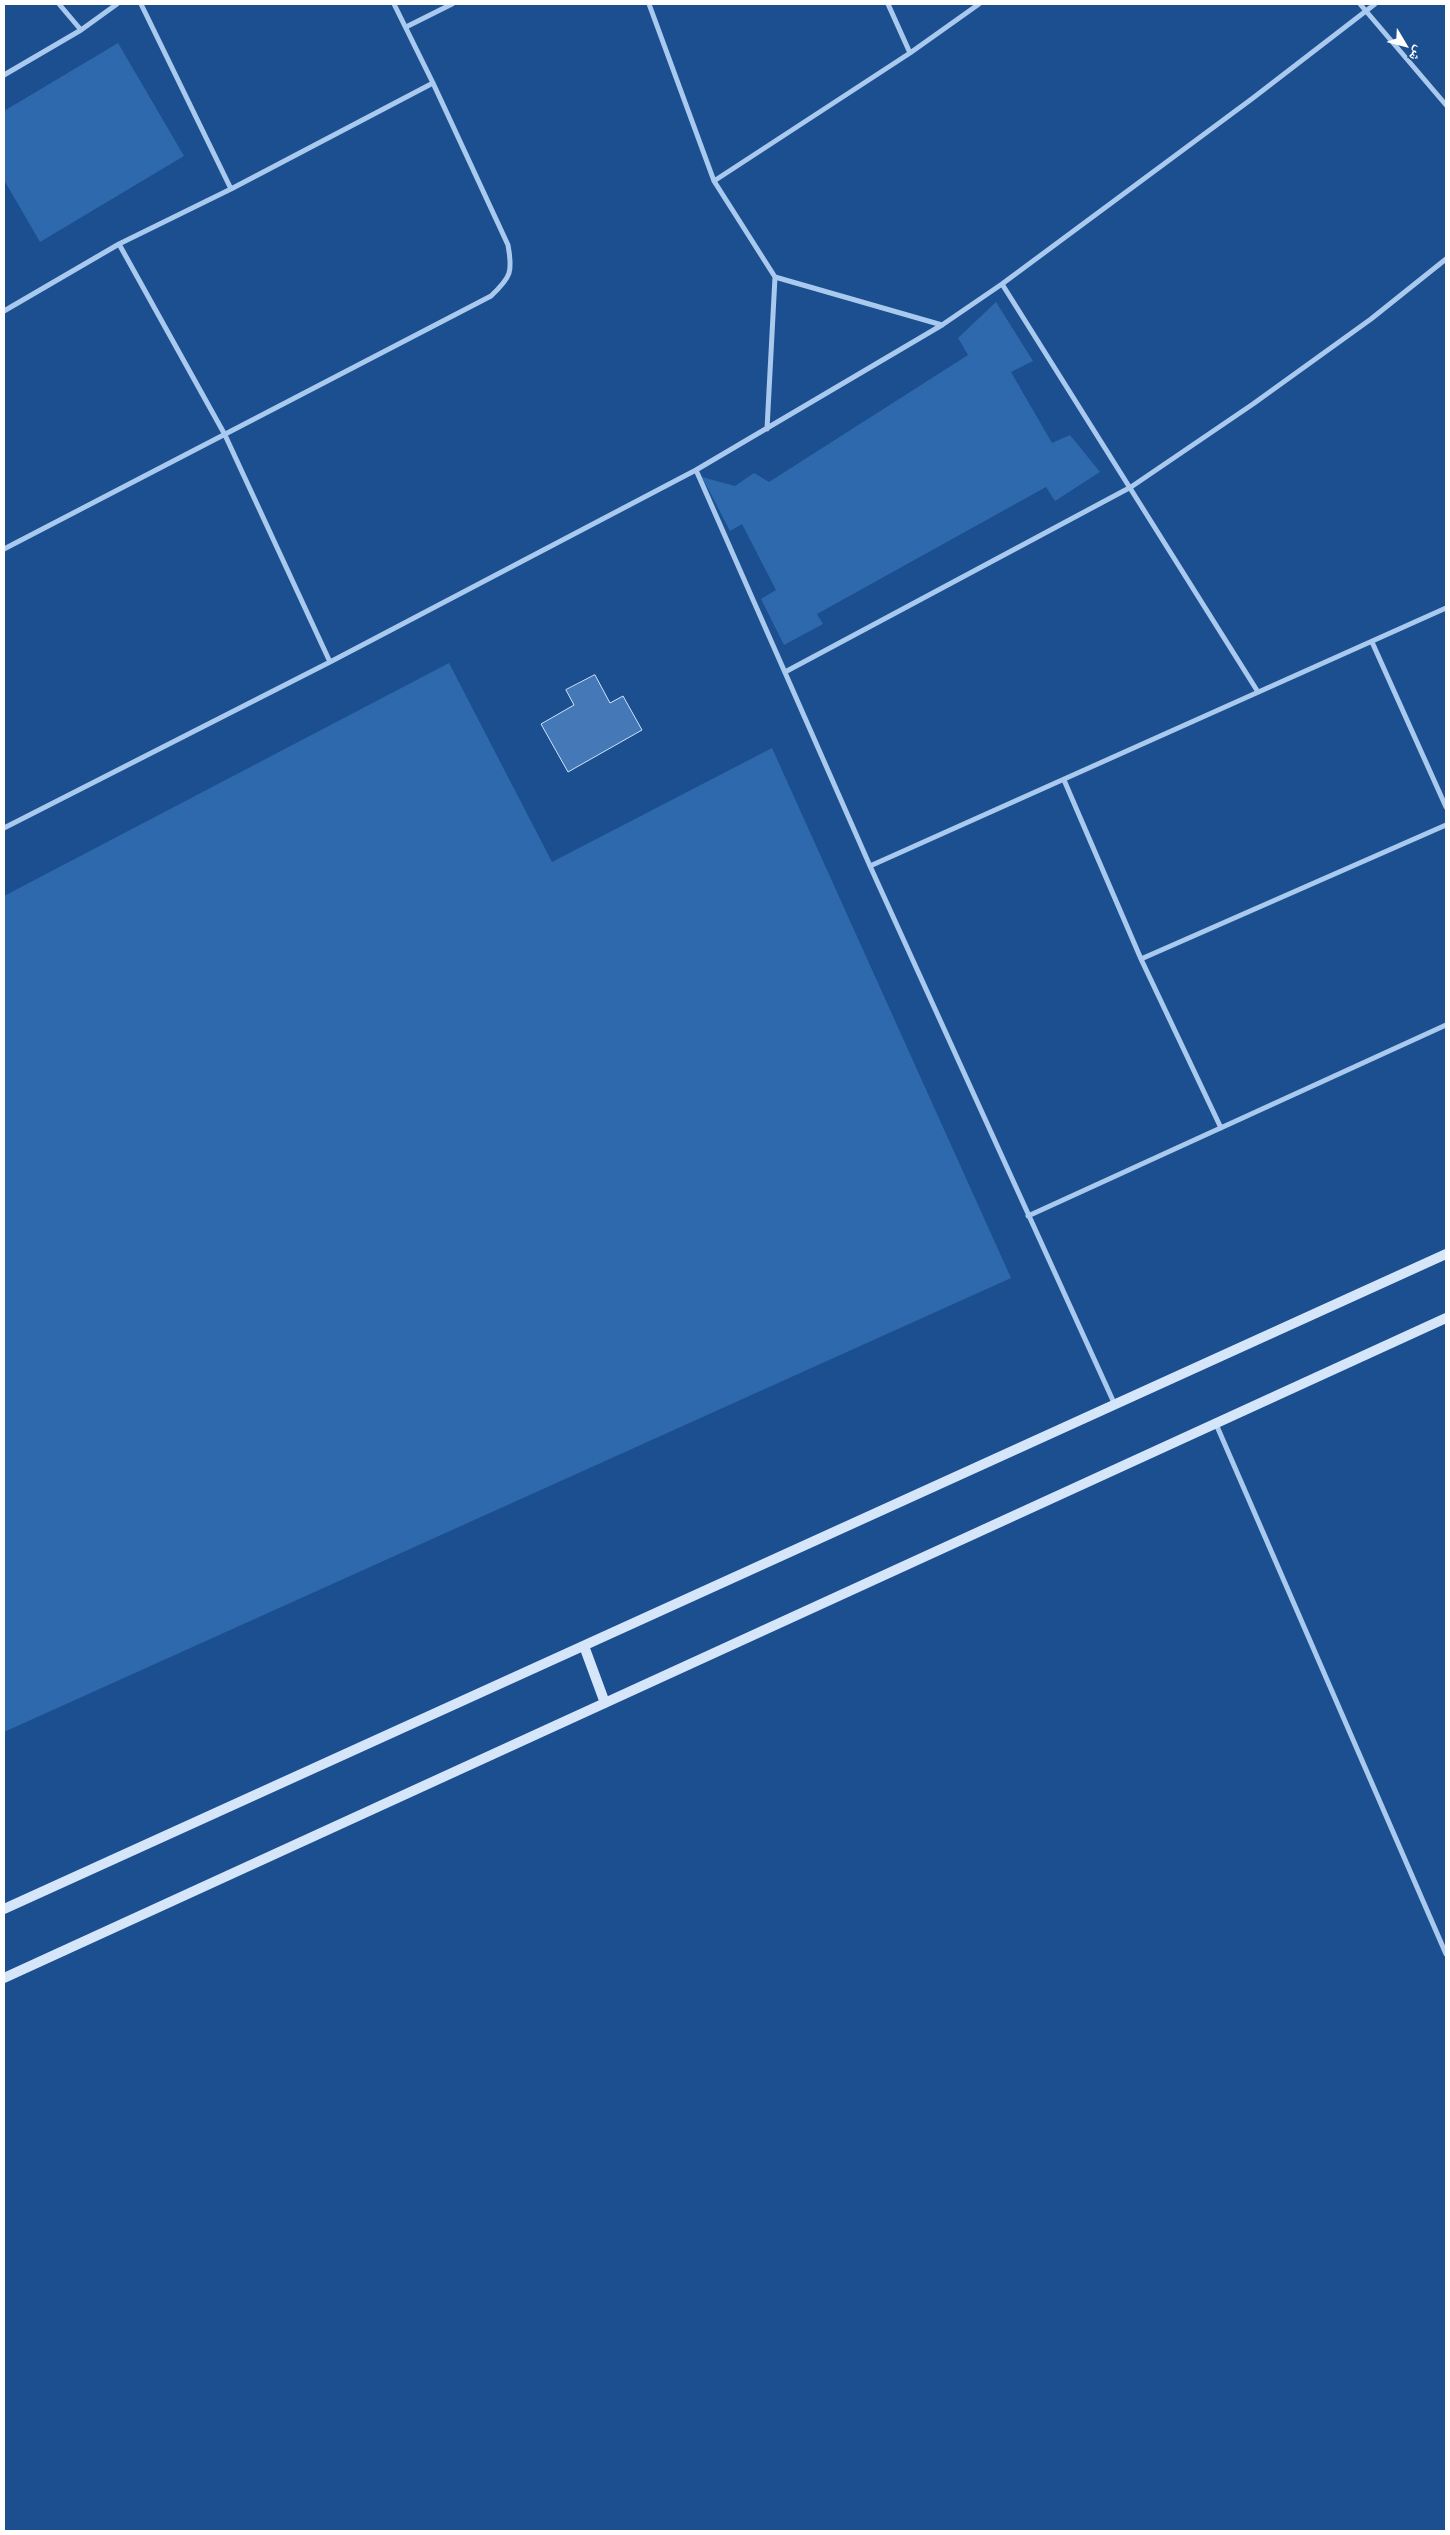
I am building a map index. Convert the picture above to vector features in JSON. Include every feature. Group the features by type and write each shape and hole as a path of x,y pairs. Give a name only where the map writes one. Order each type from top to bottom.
{"main road":[{"path":"4,1909 1115,1406 1446,1254"},
{"path":"4,1978 1446,1318"},
{"path":"584,1646 605,1703"}],"street":[{"path":"59,4 81,30"},
{"path":"4,76 81,30 117,4"},
{"path":"141,4 231,189"},
{"path":"4,549 226,435 423,329 492,296 506,282 512,268 508,245 394,4"},
{"path":"406,27 452,4"},
{"path":"649,4 714,180 775,277 768,429"},
{"path":"888,4 910,54"},
{"path":"714,180 910,54 979,4"},
{"path":"1360,4 1446,104"},
{"path":"4,828 330,662 696,470 942,325 1002,284 1375,4"},
{"path":"4,311 119,244 231,189 433,83"},
{"path":"119,244 226,435 330,662"},
{"path":"785,672 1131,487 1371,319 1446,259"},
{"path":"775,277 942,325"},
{"path":"1002,284 1258,692"},
{"path":"696,470 870,866 1115,1406"},
{"path":"870,866 1446,608"},
{"path":"1372,642 1446,807"},
{"path":"1064,780 1142,958 1222,1128"},
{"path":"1142,958 1446,825"},
{"path":"1028,1216 1446,1025"},
{"path":"1216,1424 1446,1954"}],"shaded area":[{"path":"118,43 184,156 40,242 4,180 4,111"},
{"path":"996,302 1033,361 1011,372 1052,443 1070,435 1100,472 1055,501 1046,487 817,614 823,624 784,645 761,599 776,590 742,524 730,531 702,477 735,486 754,473 769,482 968,355 958,338"},
{"path":"449,663 552,862 772,748 1011,1278 4,1732 4,896"}],"building":[{"path":"595,675 610,703 623,696 642,730 568,772 541,724 574,705 566,690"}]}
